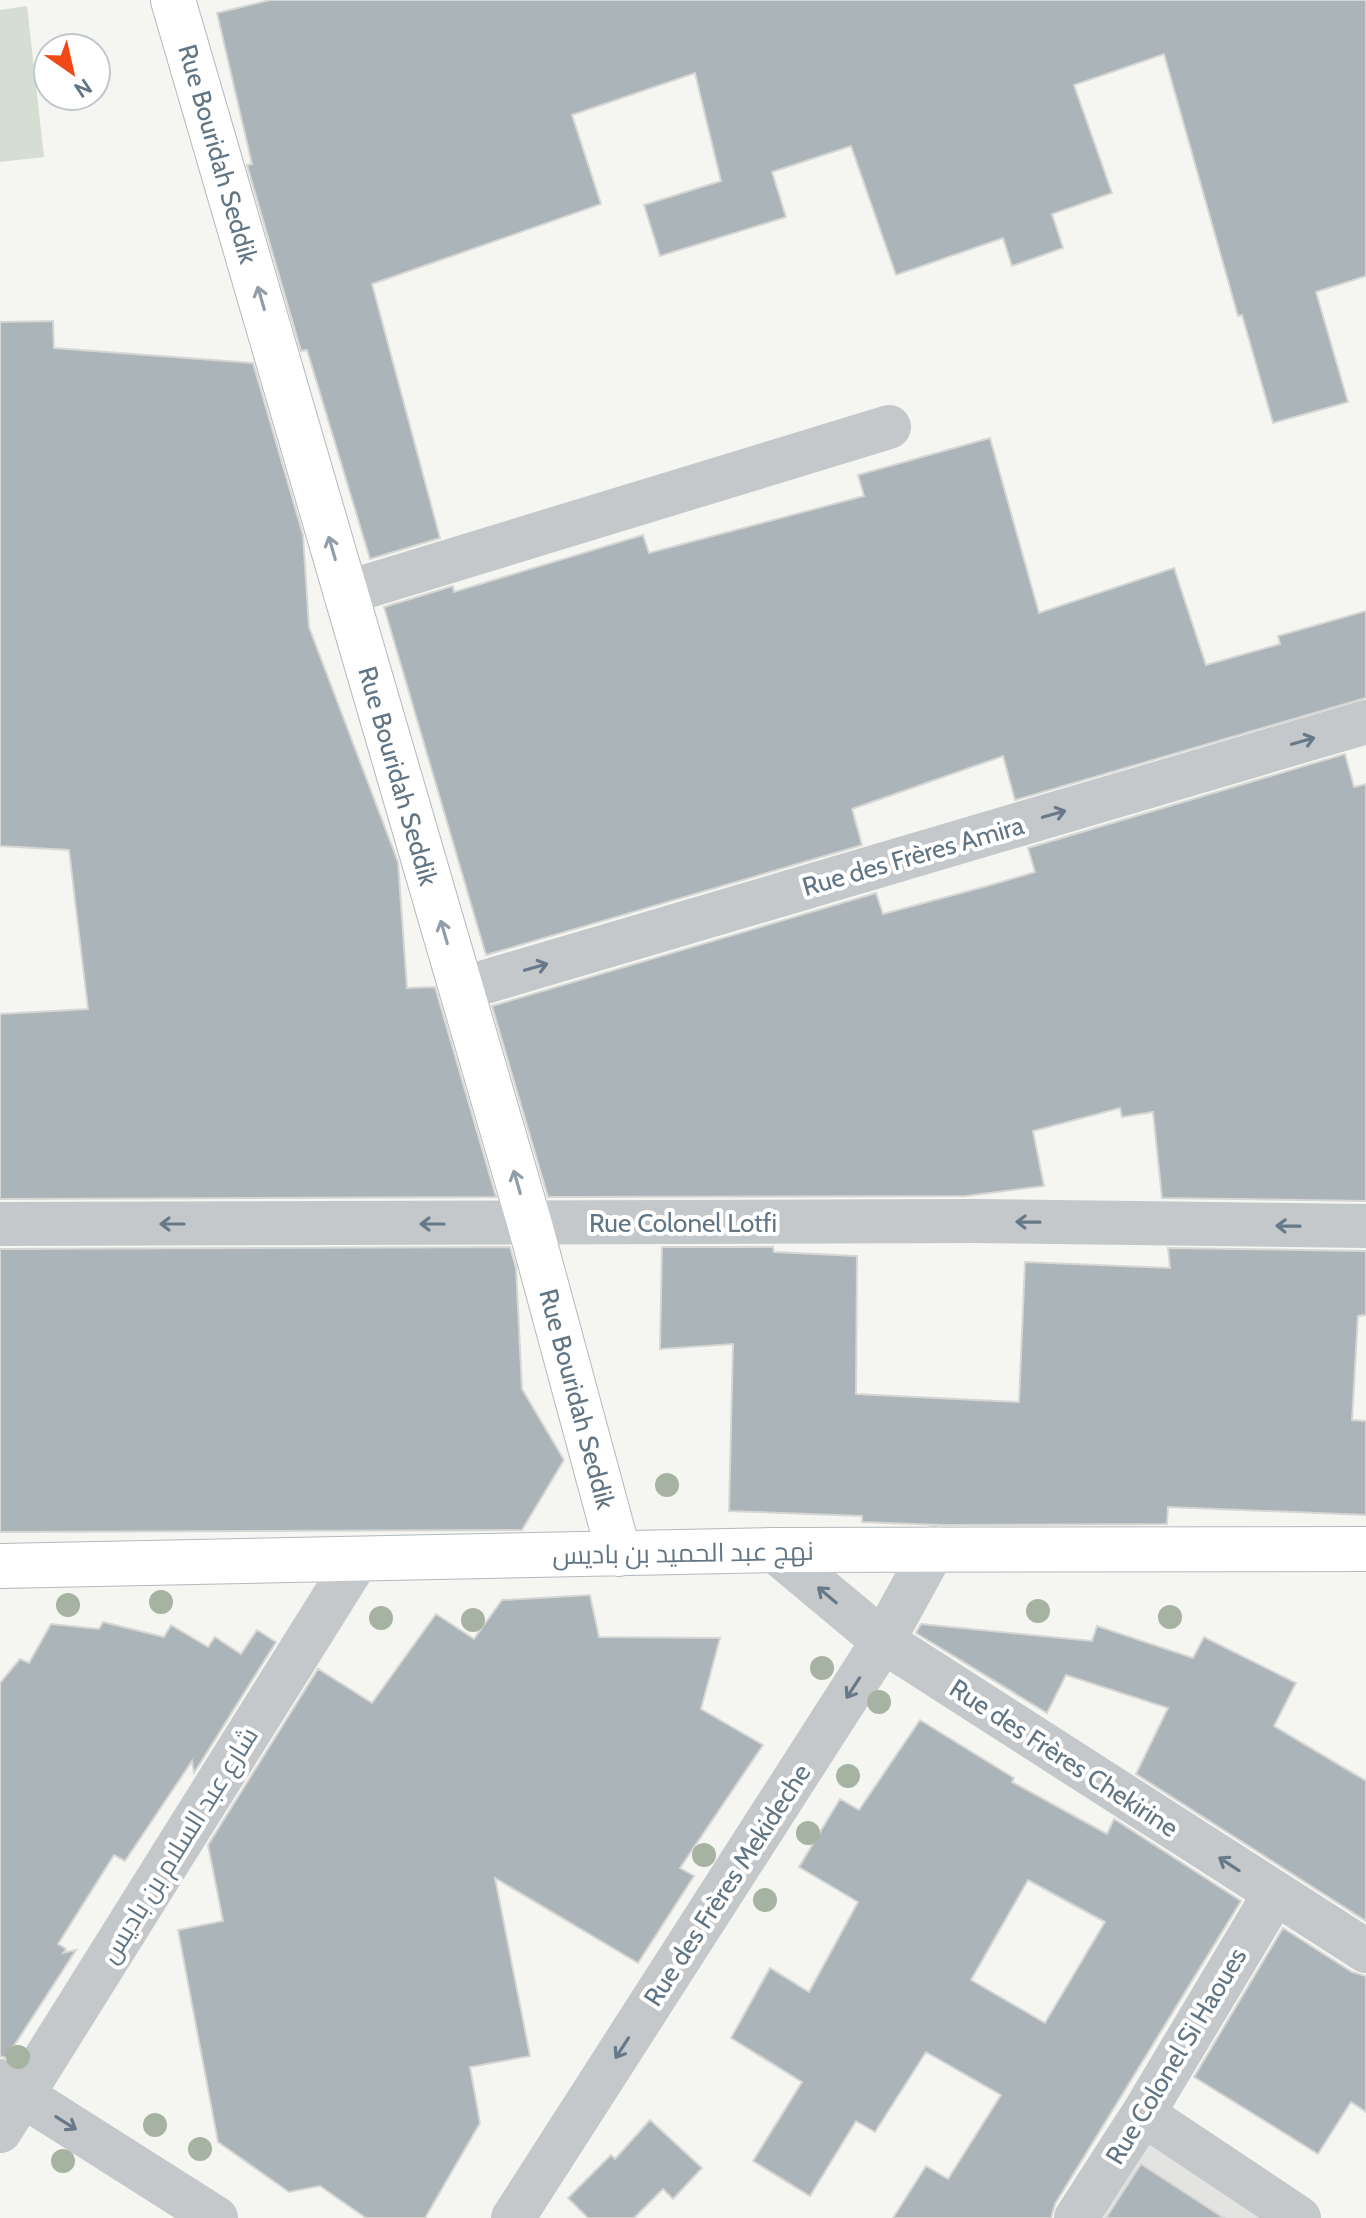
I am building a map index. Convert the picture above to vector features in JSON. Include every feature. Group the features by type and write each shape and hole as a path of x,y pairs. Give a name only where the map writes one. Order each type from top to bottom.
{"main road":[{"name":"Rue Bouridah Seddik","path":"173,0 530,1225 619,1554"},
{"name":"نهج عبد الحميد بن باديس","path":"0,1566 934,1548 1366,1549"}],"street":[{"path":"345,593 889,427"},
{"name":"Rue des Frères Amira","path":"461,989 1366,722"},
{"name":"Rue Colonel Lotfi","path":"0,1224 530,1225 973,1221 1366,1226"},
{"name":"Rue des Frères Mekideche","path":"513,2218 883,1641 934,1548"},
{"name":"Rue des Frères Chekirine","path":"774,1550 883,1641 1366,1951"},
{"name":"شارع عبد السلام بن باديس","path":"8,2102 357,1560"},
{"name":"Rue Colonel Si Haoues","path":"1076,2218 1143,2114 1275,1893"},
{"path":"8,2102 216,2218"},
{"path":"1143,2114 1299,2218"}],"shaded area":[{"path":"27,6 32,50 32,112 39,112 44,157 0,162 0,10"},
{"path":"1141,2135 1275,2218 1089,2218"}],"building":[{"path":"270,0 1366,0 1366,276 1316,292 1348,402 1273,423 1242,315 1238,316 1164,54 1074,85 1112,193 1052,214 1063,248 1012,266 1003,238 896,275 851,146 772,172 786,217 660,256 644,205 721,181 695,73 572,115 601,204 372,284 440,538 370,559 307,350 301,351 247,165 252,164 217,13"},
{"path":"53,321 54,348 253,363 303,535 309,627 398,862 407,988 435,987 496,1197 0,1199 0,1014 88,1009 69,850 0,846 0,322"},
{"path":"990,438 1039,613 1174,568 1206,665 1280,644 1278,636 1366,611 1366,698 1015,800 1003,756 852,809 862,845 486,955 384,607 453,586 454,592 643,535 649,553 864,496 858,475"},
{"path":"1345,754 1354,787 1366,784 1366,1201 1162,1198 1153,1112 1122,1117 1120,1108 1033,1131 1044,1186 966,1196 548,1197 492,1006 876,893 883,914 991,885 1035,872 1028,848"},
{"path":"510,1247 516,1268 522,1389 564,1460 522,1530 0,1532 0,1249"},
{"path":"662,1247 773,1247 774,1252 857,1256 856,1394 1019,1402 1025,1262 1170,1268 1168,1248 1366,1251 1366,1315 1358,1316 1352,1420 1366,1421 1366,1515 1168,1507 1167,1524 941,1525 862,1522 862,1516 729,1511 733,1344 660,1349"},
{"path":"590,1595 599,1637 720,1638 701,1709 763,1745 680,1868 694,1876 638,1963 495,1878 530,2056 470,2067 480,2123 425,2218 366,2218 320,2186 289,2192 218,2142 178,1930 223,1921 208,1845 318,1669 372,1703 436,1614 474,1639 502,1600"},
{"path":"103,1622 164,1637 171,1625 208,1647 215,1637 241,1654 257,1630 276,1642 194,1773 192,1761 125,1861 114,1855 58,1944 66,1949 63,1953 76,1950 6,2058 0,2056 0,1683 20,1659 29,1663 51,1624 99,1629"},
{"path":"921,1624 1092,1641 1097,1626 1193,1658 1204,1637 1296,1683 1274,1726 1366,1781 1366,1921 1136,1774 1168,1708 1066,1675 1047,1713 916,1633"},
{"path":"920,1720 1014,1778 1012,1782 1107,1834 1114,1819 1241,1901 1055,2204 1051,2218 893,2218 926,2166 948,2179 1001,2095 926,2052 875,2132 856,2121 810,2196 753,2161 802,2082 731,2038 770,1968 809,1992 858,1902 799,1867 840,1799 859,1810","holes":["1028,1880 1105,1922 1045,2023 971,1980"]},
{"path":"1283,1928 1352,1972 1366,1976 1366,2112 1351,2102 1318,2154 1194,2077"},
{"path":"650,2120 702,2168 673,2199 663,2189 634,2218 588,2218 568,2198 611,2155 615,2159"},
{"path":"1141,2164 1224,2218 1106,2218"}]}
